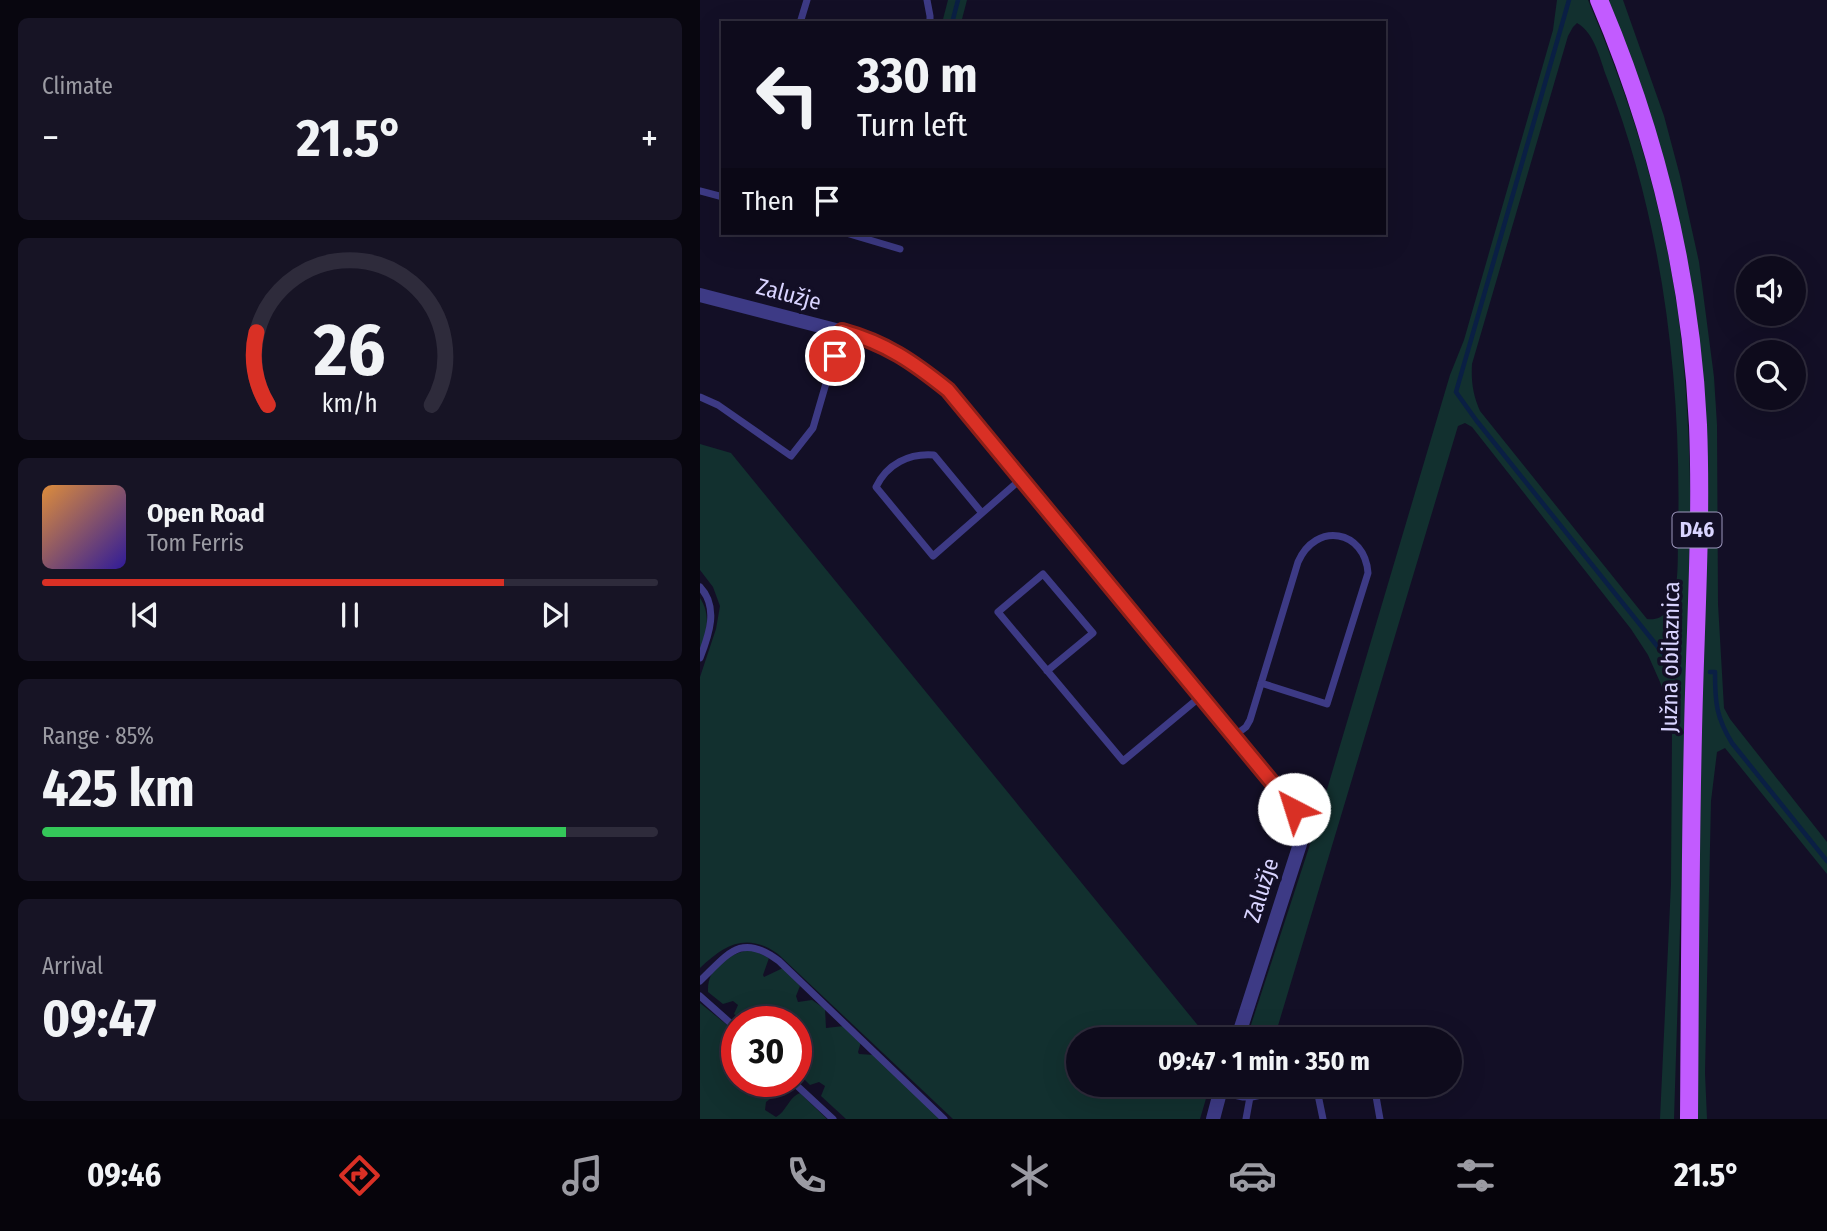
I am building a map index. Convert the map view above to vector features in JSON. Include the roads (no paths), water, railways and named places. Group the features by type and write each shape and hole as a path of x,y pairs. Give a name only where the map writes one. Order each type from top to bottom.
{"main road":[{"name":"Južna obilaznica","path":"1599,0 1639,104 1666,203 1682,283 1696,398 1698,475 1689,1119"}],"street":[{"name":"Zalužje","path":"700,295 842,331 886,346 948,390 1294,809 1301,827 1300,844 1241,1027"},
{"path":"1213,1119 1219,1097"}],"lane":[{"path":"801,21 807,0"},
{"path":"927,0 929,21"},
{"path":"700,191 721,196"},
{"path":"853,235 900,248"},
{"path":"700,397 718,405 791,456 813,428 842,331"},
{"path":"982,513 933,455 919,454 892,466 882,475 876,487 933,556 1022,479"},
{"path":"1234,736 1246,727 1250,720 1261,683 1303,552 1311,541 1322,536 1335,534 1354,543 1367,558 1368,573 1327,704 1261,683"},
{"path":"1047,671 1093,633 1043,574 998,612 1047,671 1122,761 1201,696"},
{"path":"700,587 709,599 712,611 700,658"},
{"path":"700,981 723,958 738,948 745,946 765,951 779,961 944,1119"},
{"path":"700,996 721,1015"},
{"path":"809,1097 833,1119"},
{"path":"1246,1119 1250,1097"},
{"path":"1318,1097 1323,1119"},
{"path":"1376,1097 1380,1119"}],"waterway":[{"path":"953,21 958,0"},
{"path":"1569,0 1456,392 1674,667 1680,669"},
{"path":"1710,672 1715,672 1718,709 1732,743 1827,861"}]}
